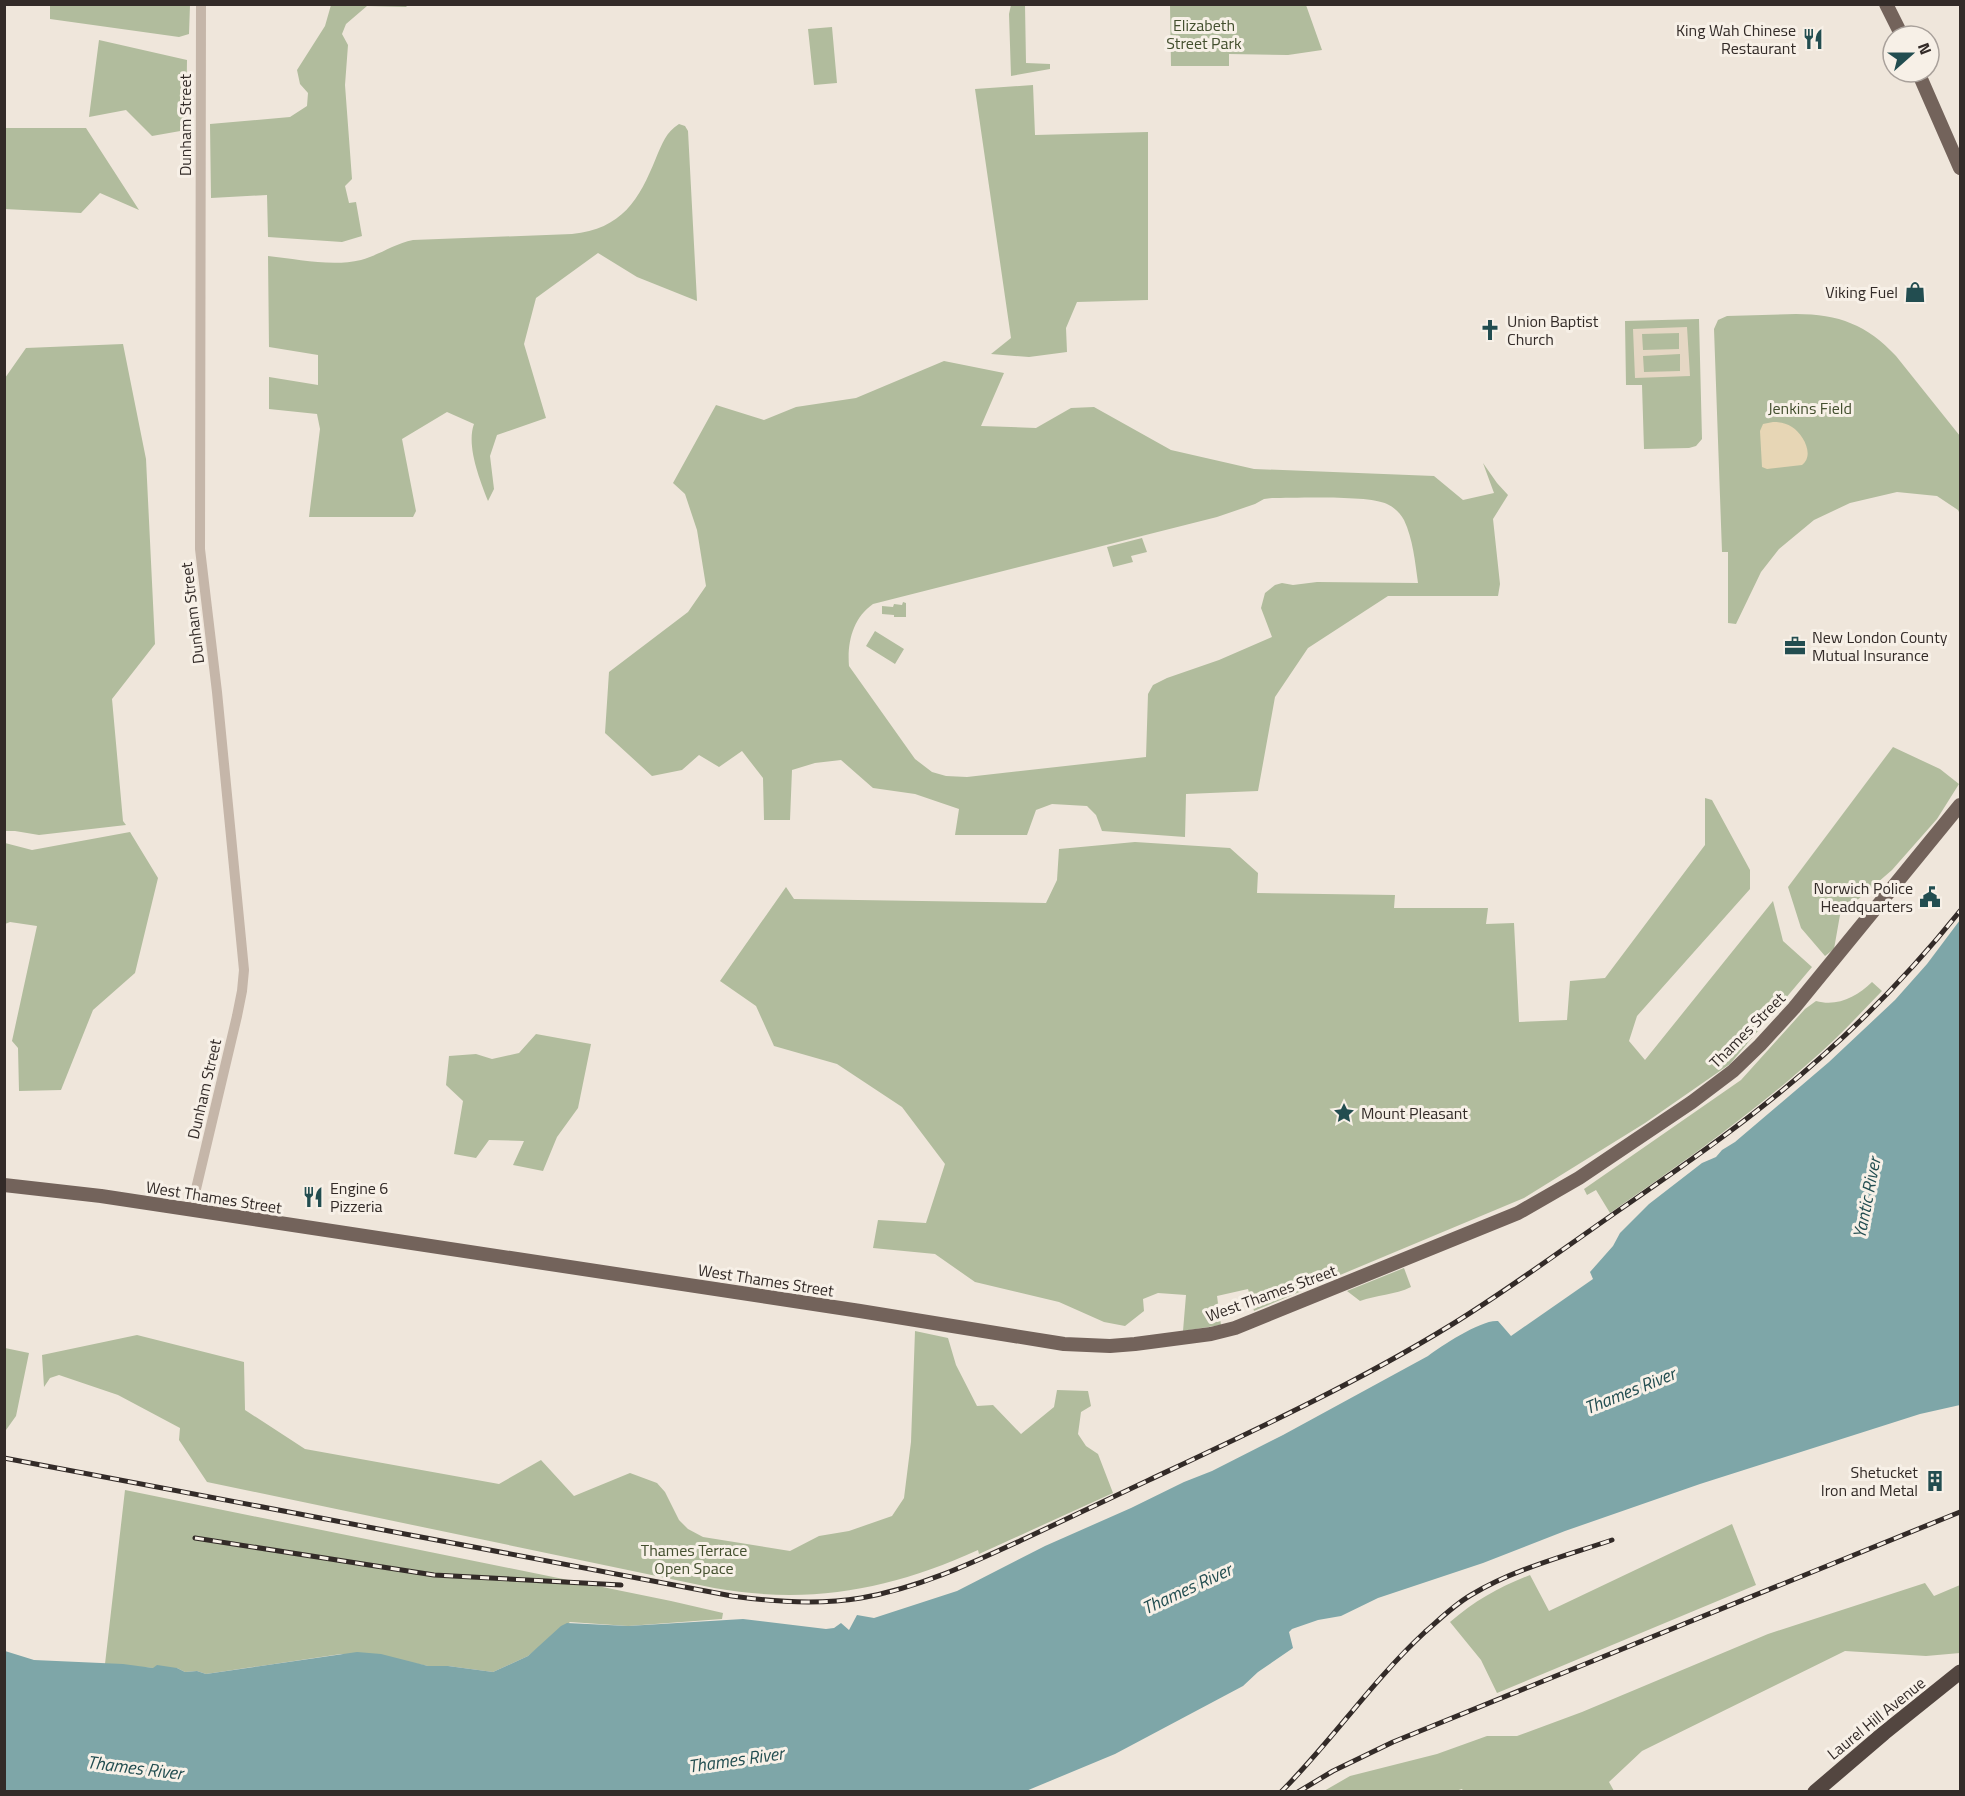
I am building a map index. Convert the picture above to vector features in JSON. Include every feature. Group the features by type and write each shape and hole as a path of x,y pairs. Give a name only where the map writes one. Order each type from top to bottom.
{"highway":[{"name":"Laurel Hill Avenue","path":"1815,1791 1960,1672"}],"main road":[{"path":"1886,4 1896,24"},
{"path":"1923,84 1960,168"},
{"name":"Thames Street","path":"1505,1220 1541,1202 1579,1178 1692,1102 1733,1071 1794,1008 1960,805"},
{"name":"West Thames Street","path":"4,1185 101,1196 860,1311 1041,1341 1110,1346 1176,1340 1223,1332 1505,1220"}],"street":[{"name":"Dunham Street","path":"191,1210 237,1016 244,970 217,692 200,549 201,4"}],"green space":[{"path":"50,5 190,5 189,34 179,37 50,19"},
{"path":"331,5 408,5 406,7 367,6 346,24 342,34 348,45 345,85 352,179 345,186 349,203 356,202 362,236 342,242 268,237 267,195 211,198 210,124 290,117 307,106 308,93 300,84 297,70 325,26"},
{"path":"1011,5 1025,5 1026,63 1050,64 1050,69 1011,76 1009,14"},
{"name":"Elizabeth Street Park","path":"1170,5 1306,5 1322,50 1288,55 1229,54 1229,66 1171,66"},
{"path":"832,27 837,83 814,85 808,29"},
{"path":"99,40 187,60 186,130 152,136 126,110 89,117"},
{"path":"1033,85 1035,135 1148,132 1148,300 1077,302 1066,328 1067,352 1029,357 991,354 1011,338 975,89"},
{"path":"679,124 685,126 688,131 697,301 637,277 598,253 536,298 524,344 546,418 497,435 490,456 494,489 488,501 473,452 474,424 447,412 402,439 416,511 413,517 309,517 320,429 317,414 269,409 269,377 318,385 318,355 269,347 268,256 338,263 368,258 413,240 572,234 589,231 604,226 626,210 643,187 665,139"},
{"path":"4,128 86,128 139,210 100,193 81,213 5,209"},
{"name":"Jenkins Field","path":"1796,314 1826,316 1851,323 1874,336 1896,356 1960,436 1960,514 1958,510 1937,496 1897,492 1850,503 1814,520 1779,549 1761,572 1736,624 1728,623 1728,552 1722,552 1714,329 1718,320 1727,316"},
{"path":"1699,319 1702,439 1696,446 1689,448 1644,449 1642,385 1626,385 1625,321"},
{"path":"123,344 146,459 155,644 112,699 123,821 126,825 39,835 5,831 5,378 26,348"},
{"path":"944,361 1004,373 981,426 1036,428 1071,408 1094,407 1171,450 1254,469 1434,476 1463,500 1494,493 1483,463 1508,495 1493,519 1500,584 1498,596 1388,596 1308,648 1275,697 1258,791 1186,794 1185,837 1102,831 1096,815 1087,806 1052,804 1036,810 1027,835 955,835 959,809 915,794 873,788 841,760 815,763 792,770 790,820 764,820 763,778 742,751 719,767 699,755 682,770 652,776 605,733 609,672 688,612 706,586 697,530 685,494 673,483 716,405 764,420 796,407 856,398","holes":["1272,498 1365,499 1387,504 1401,515 1407,527 1418,583 1317,582 1275,585 1265,593 1261,608 1272,637 1153,685 1148,694 1146,757 967,777 946,776 932,772 915,759 849,666 850,640 856,623 873,604 1217,517"]},
{"path":"1142,538 1147,552 1131,556 1133,562 1113,567 1107,547"},
{"path":"903,602 906,603 906,617 882,614 882,606 893,607 894,604 902,605"},
{"path":"875,631 904,649 895,664 866,646"},
{"path":"1893,747 1940,769 1959,784 1937,819 1892,870 1840,915 1834,949 1825,956 1801,928 1788,887"},
{"path":"1705,798 1712,800 1750,870 1750,889 1637,1016 1629,1041 1645,1060 1773,901 1783,941 1812,967 1730,1064 1645,1123 1524,1198 1254,1311 1248,1289 1217,1296 1221,1325 1183,1331 1186,1295 1158,1293 1143,1299 1144,1311 1125,1326 1104,1322 1059,1302 975,1282 935,1254 873,1248 878,1220 926,1223 945,1164 902,1107 837,1064 774,1046 756,1006 720,981 786,887 794,899 1046,903 1057,880 1059,849 1135,842 1230,848 1258,873 1257,893 1395,895 1394,908 1488,908 1486,924 1514,923 1519,1022 1567,1020 1570,981 1605,978 1705,845"},
{"path":"130,832 158,878 135,973 93,1010 61,1090 19,1091 18,1048 12,1041 37,926 10,922 5,924 5,843 32,850"},
{"path":"1872,982 1882,991 1846,1028 1781,1087 1725,1131 1610,1213 1596,1190 1587,1195 1584,1189 1741,1080 1805,1009 1816,1001 1839,1002 1860,992"},
{"path":"536,1034 591,1044 578,1108 557,1137 543,1171 513,1165 524,1141 489,1140 476,1158 454,1154 463,1101 446,1085 449,1056 476,1054 492,1059 519,1053"},
{"path":"1404,1268 1411,1287 1405,1290 1360,1301 1347,1291"},
{"name":"Thames Terrace Open Space","path":"915,1331 948,1338 956,1365 977,1406 993,1405 1021,1434 1054,1407 1057,1390 1088,1391 1091,1406 1081,1412 1078,1434 1086,1446 1098,1454 1113,1493 979,1554 978,1550 913,1575 849,1590 783,1595 714,1588 207,1482 179,1440 180,1428 118,1395 59,1375 50,1378 44,1387 42,1355 137,1335 244,1362 245,1410 305,1449 499,1484 541,1460 574,1496 630,1473 657,1483 665,1492 679,1520 688,1529 703,1537 790,1551 819,1536 849,1531 892,1516 904,1498 911,1442"},
{"path":"5,1348 29,1353 16,1416 4,1430"},
{"path":"125,1490 671,1601 723,1613 722,1619 628,1626 570,1622 528,1656 493,1672 341,1654 206,1674 197,1671 185,1672 177,1668 105,1664"},
{"path":"1732,1524 1756,1585 1497,1693 1481,1660 1450,1622 1488,1595 1530,1575 1549,1611"},
{"path":"1925,1583 1934,1596 1960,1585 1960,1653 1926,1656 1845,1651 1642,1751 1609,1782 1614,1791 1464,1792 1462,1789 1452,1792 1324,1791 1350,1776 1437,1754 1487,1736 1517,1736 1582,1712 1768,1634"}],"sand":[{"path":"1773,422 1790,426 1803,439 1807,456 1802,465 1767,469 1762,467 1760,431 1763,424"}],"shaded area":[{"path":"1687,327 1690,376 1635,378 1633,329","holes":["1679,333 1679,349 1643,350 1642,334","1680,354 1680,371 1644,372 1643,356"]}],"water":[{"path":"1960,920 1960,1405 1920,1414 1700,1484 1565,1531 1483,1563 1378,1598 1341,1616 1318,1620 1292,1629 1289,1632 1293,1648 1258,1672 1243,1686 1115,1754 1026,1791 5,1791 5,1651 34,1660 123,1664 153,1668 157,1665 177,1668 185,1672 197,1671 206,1674 357,1652 381,1654 428,1666 448,1666 493,1672 528,1656 567,1623 628,1626 743,1619 826,1629 834,1628 841,1623 849,1630 857,1615 874,1618 957,1591 1045,1546 1212,1471 1283,1435 1482,1324 1498,1321 1511,1336 1593,1279 1590,1272 1613,1246 1620,1233 1649,1204 1702,1163 1716,1157 1829,1062 1895,1000 1927,964"}],"railway":[{"path":"4,1458 732,1596 813,1602 883,1594 945,1574 985,1557 1264,1425 1415,1347 1473,1311 1690,1161 1782,1090 1863,1018 1913,966 1960,911"},
{"path":"1298,1792 1333,1771 1393,1742 1960,1512"},
{"path":"195,1538 434,1575 621,1585"},
{"path":"1281,1792 1406,1651 1447,1612 1487,1586 1522,1570 1612,1540"}],"place":[{"name":"King Wah Chinese Restaurant","path":"1813,39"},
{"name":"Viking Fuel","path":"1915,292"},
{"name":"Union Baptist Church","path":"1490,330"},
{"name":"New London County Mutual Insurance","path":"1795,646"},
{"name":"Norwich Police Headquarters","path":"1930,897"},
{"name":"Mount Pleasant","path":"1344,1113"},
{"name":"Engine 6 Pizzeria","path":"313,1197"},
{"name":"Shetucket Iron and Metal","path":"1935,1481"}],"water label":[{"name":"Yantic River","path":"1867,1198"},
{"name":"Thames River","path":"1630,1391"},
{"name":"Thames River","path":"1187,1589"},
{"name":"Thames River","path":"736,1760"},
{"name":"Thames River","path":"135,1768"}]}
